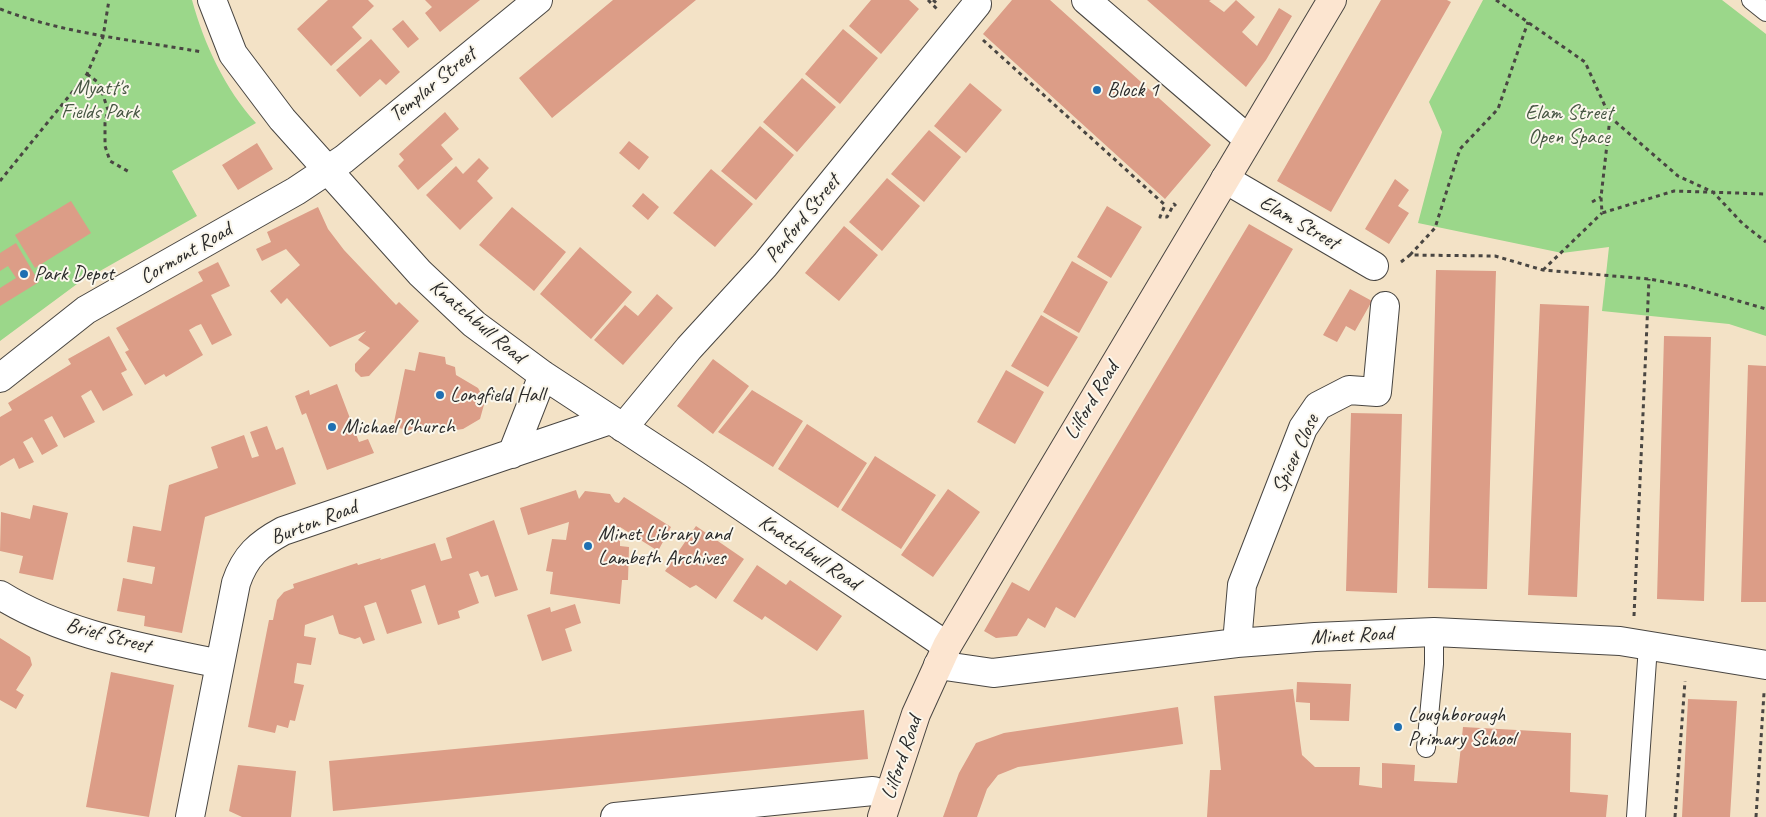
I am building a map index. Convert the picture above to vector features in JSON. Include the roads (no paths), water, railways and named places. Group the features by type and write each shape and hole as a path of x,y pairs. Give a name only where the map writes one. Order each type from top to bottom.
{"street":[{"name":"Knatchbull Road","path":"212,0 233,54 282,119 420,273 448,300 496,342 542,375 617,424 942,656"},
{"name":"Templar Street","path":"327,171 538,0"},
{"path":"1086,0 1248,139"},
{"name":"Lilford Road","path":"885,806 916,714 942,656 1332,0"},
{"name":"Penford Street","path":"617,424 765,265 977,4"},
{"name":"Cormont Road","path":"0,378 86,310 296,191 327,171"},
{"name":"Elam Street","path":"1225,179 1374,266"},
{"name":"Spicer Close","path":"1237,643 1242,585 1303,428 1318,406 1349,390 1377,392 1385,306"},
{"path":"512,454 542,375"},
{"name":"Burton Road","path":"190,817 236,583 241,567 255,548 283,531 512,454 617,424"},
{"name":"Brief Street","path":"0,595 72,628 220,664"},
{"name":"Minet Road","path":"942,656 993,673 1237,643 1316,637 1434,632 1620,641 1766,665"},
{"path":"615,817 873,791 885,806"}],"lane":[{"path":"1751,0 1766,12"},
{"path":"1426,748 1434,664 1434,632"},
{"path":"1636,817 1641,645"}],"place":[{"name":"Block 1","path":"1097,90"},
{"name":"Park Depot","path":"24,274"},
{"name":"Longfield Hall","path":"440,395"},
{"name":"Michael Church","path":"332,427"},
{"name":"Minet Library and Lambeth Archives","path":"588,546"},
{"name":"Loughborough Primary School","path":"1398,727"}],"park label":[{"name":"Myatt's Fields Park","path":"100,100"},
{"name":"Elam Street Open Space","path":"1569,125"}]}
